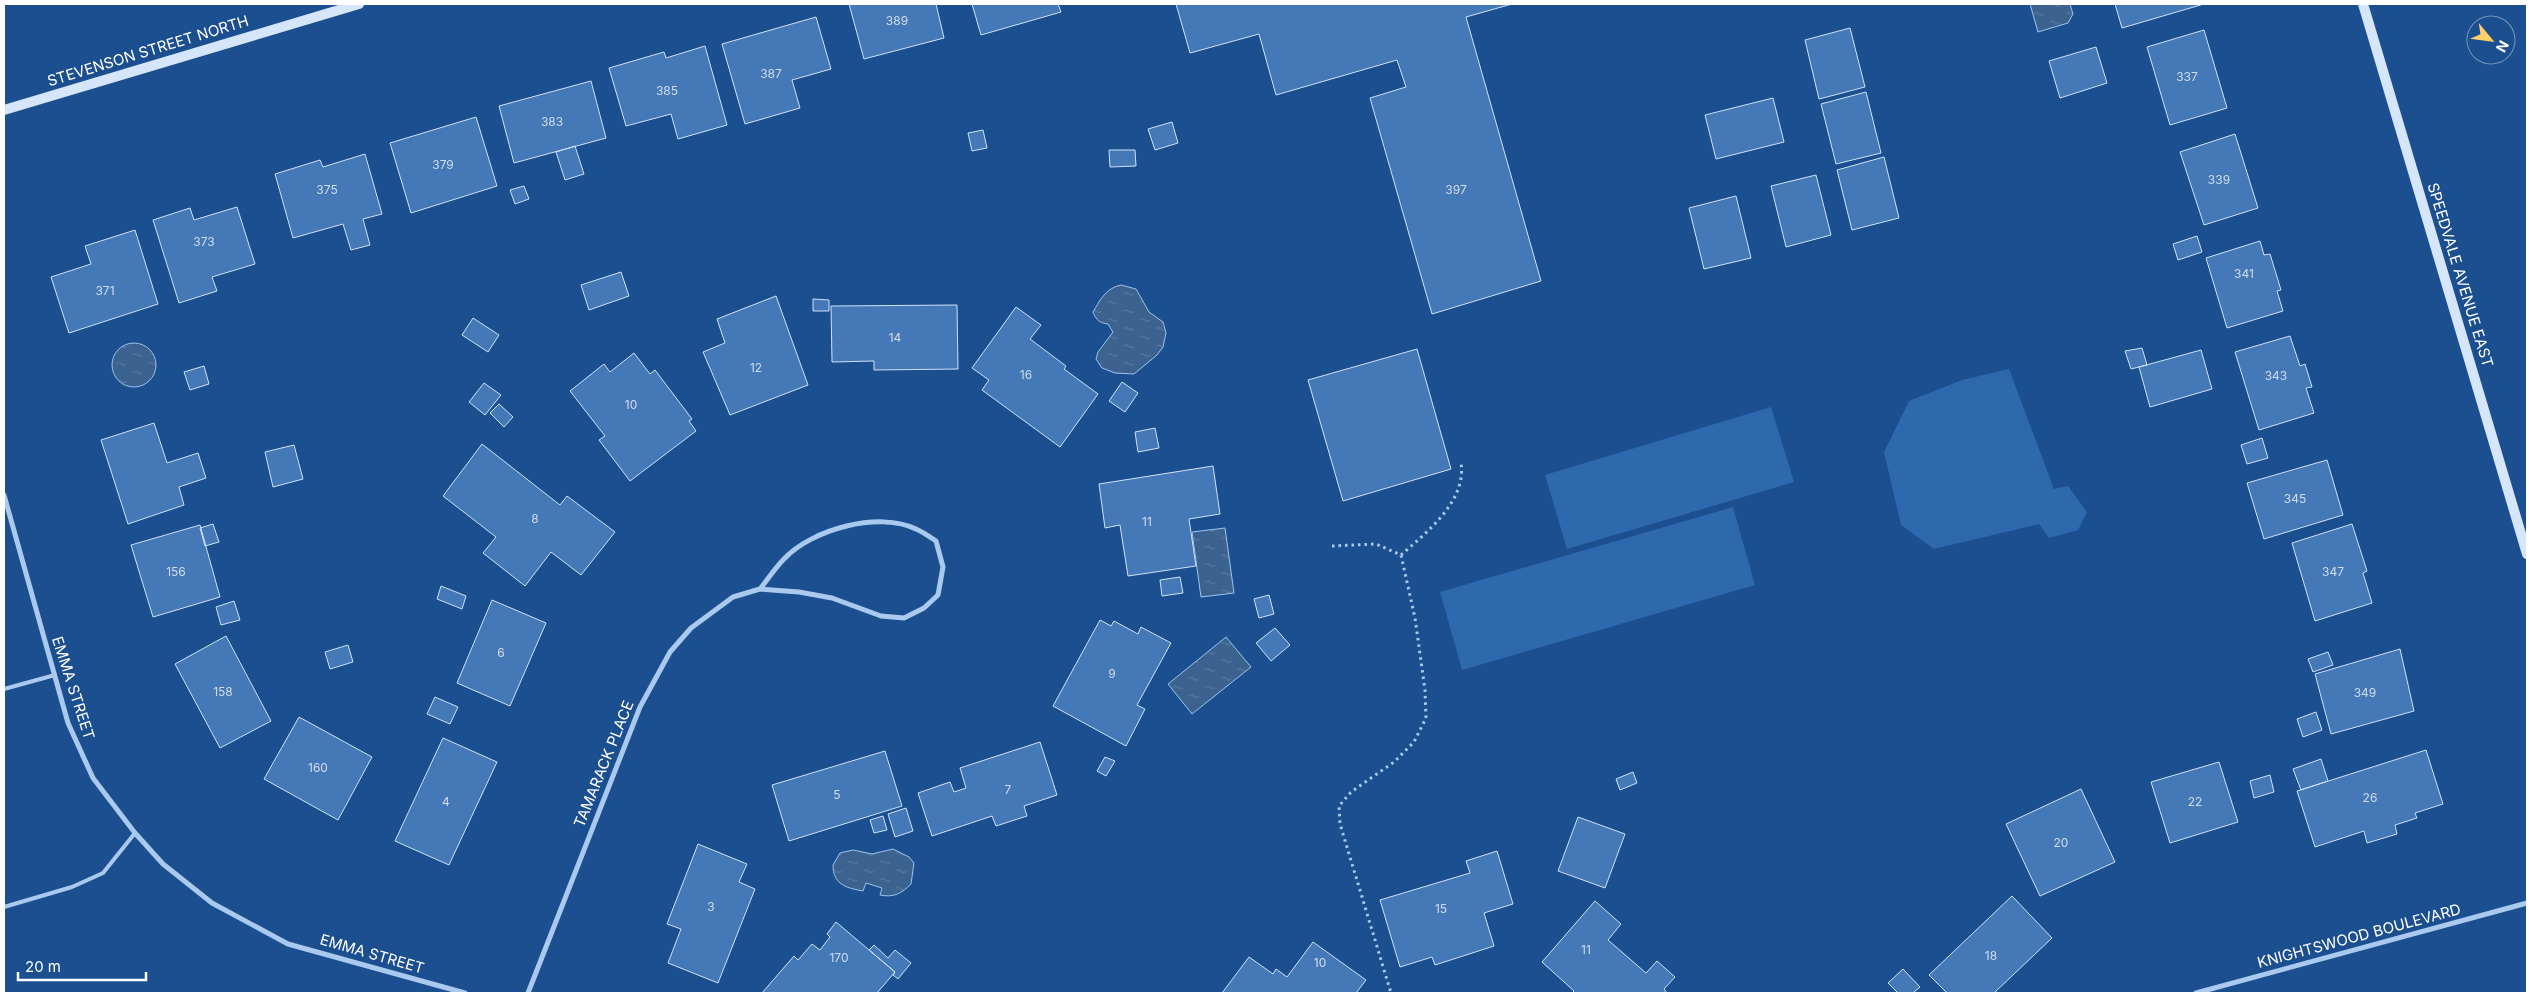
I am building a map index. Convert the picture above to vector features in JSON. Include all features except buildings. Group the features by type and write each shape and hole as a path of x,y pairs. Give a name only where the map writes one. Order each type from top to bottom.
{"main road":[{"name":"STEVENSON STREET NORTH","path":"4,110 359,4"},
{"name":"SPEEDVALE AVENUE EAST","path":"2363,4 2525,542 2527,554"}],"street":[{"name":"EMMA STREET","path":"4,495 68,723 93,778 135,833 163,864 212,903 288,944 465,993"},
{"name":"TAMARACK PLACE","path":"528,993 640,707 653,678 670,652 691,628 733,597 760,589 807,593 832,598 881,616 904,618 924,608 938,595 944,567 936,541 916,528 888,522 854,524 830,531 806,542 785,558 760,589"},
{"name":"KNIGHTSWOOD BOULEVARD","path":"2196,993 2527,903"}],"lane":[{"path":"4,689 55,676"},
{"path":"4,907 72,887 103,872 135,833"}],"path":[{"path":"1401,555 1424,534 1459,490 1462,471 1461,463"},
{"path":"1332,546 1376,544 1401,555"},
{"path":"1391,993 1340,824 1339,806 1351,792 1394,762 1414,742 1426,718 1425,690 1415,618 1401,555"}],"shaded area":[{"path":"2009,369 2054,489 2068,486 2087,512 2078,530 2049,538 2039,524 1934,549 1901,525 1884,452 1909,401 1962,380"},
{"path":"1771,407 1794,482 1567,549 1545,475"},
{"path":"1733,507 1755,585 1462,670 1440,592"}],"water":[{"path":"2030,4 2070,4 2073,14 2068,23 2038,32"},
{"path":"1121,285 1136,289 1149,312 1163,322 1166,333 1163,347 1157,355 1134,374 1115,373 1102,368 1096,359 1098,352 1113,332 1108,324 1097,319 1093,312 1107,292"},
{"path":"138,343 150,349 155,356 155,374 150,381 143,386 130,387 122,384 115,377 112,361 115,353 122,346"},
{"path":"1225,528 1234,593 1201,597 1192,532"},
{"path":"1226,637 1251,667 1192,714 1168,684"},
{"path":"893,849 909,857 914,863 911,884 897,894 889,896 880,895 882,888 866,883 863,891 846,887 835,877 833,865 840,853 853,850 872,854"}]}
